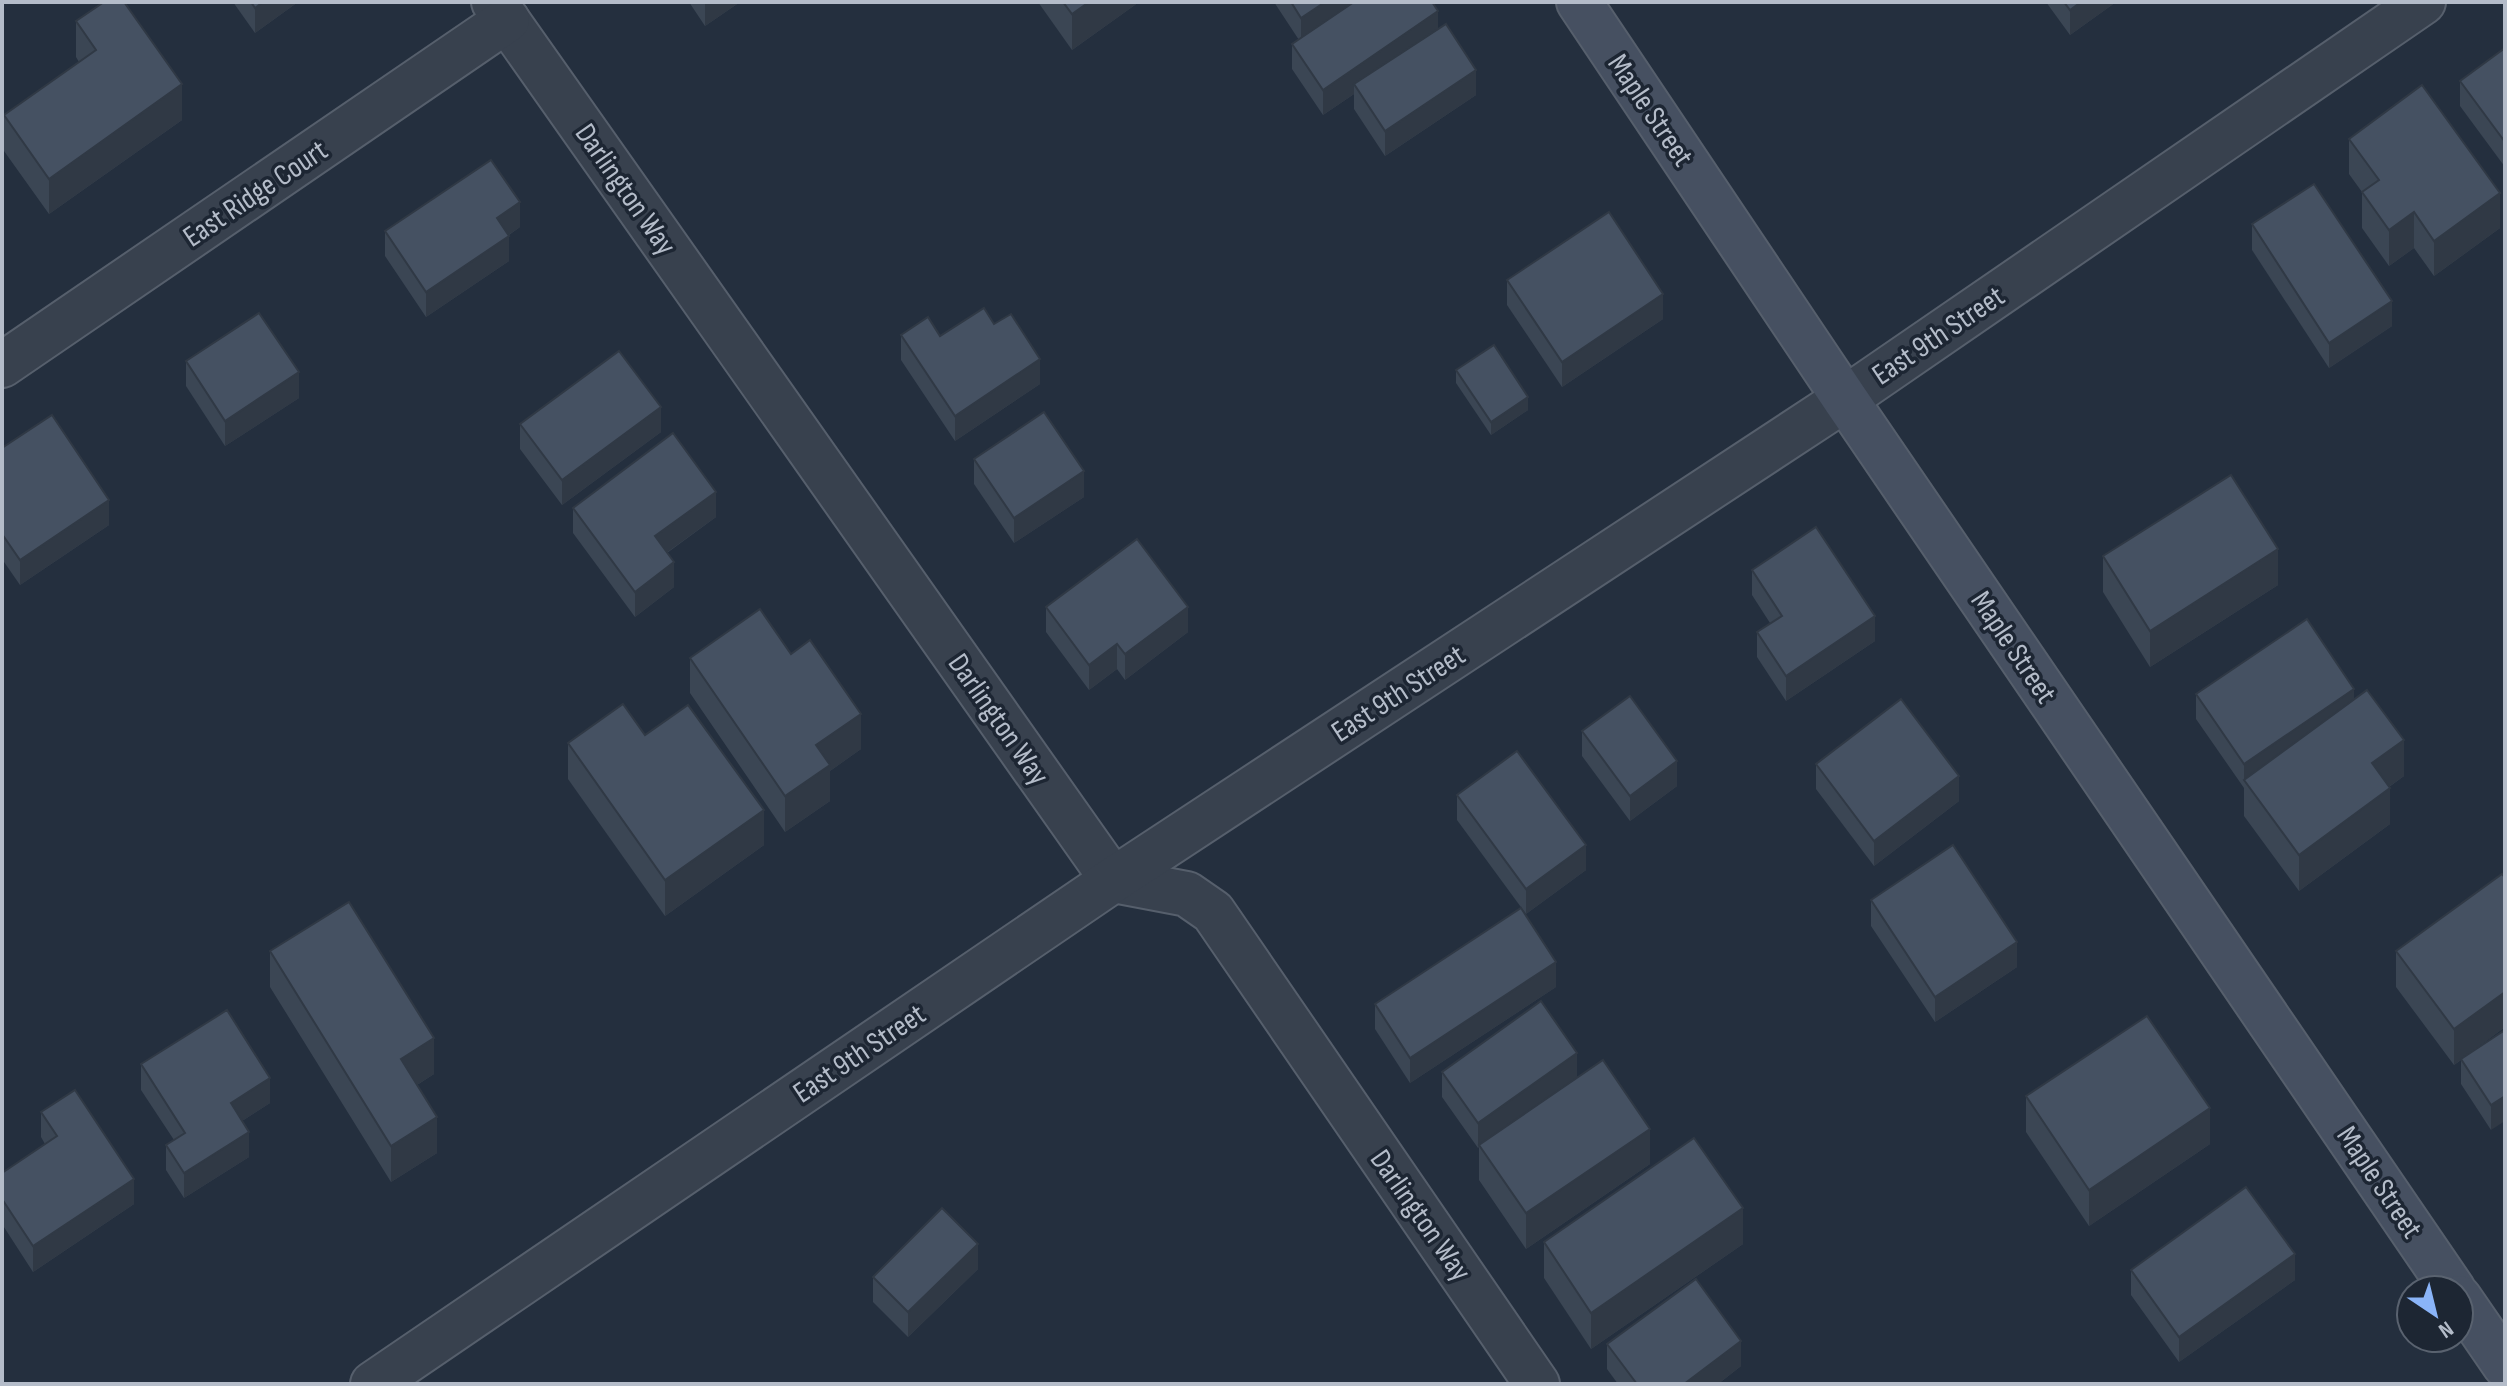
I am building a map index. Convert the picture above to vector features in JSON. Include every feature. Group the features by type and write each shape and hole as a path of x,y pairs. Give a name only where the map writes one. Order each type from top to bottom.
{"main road":[{"name":"Maple Street","path":"1579,2 1845,399 2442,1274"},
{"path":"2475,1321 2505,1365"}],"street":[{"name":"East 9th Street","path":"373,1384 1113,880 1845,399 2423,2"},
{"name":"East Ridge Court","path":"2,365 501,11"},
{"name":"Darlington Way","path":"501,11 1113,880 1187,894 1213,912 1537,1384"}],"building":[{"path":"104,2 124,2 182,84 49,179 4,115 96,50 76,21"},
{"path":"1063,2 1089,2 1072,14"},
{"path":"1291,2 1325,2 1301,18"},
{"path":"1354,2 1432,2 1438,11 1323,90 1292,44"},
{"path":"2064,2 2081,2 2070,10"},
{"path":"1446,24 1476,70 1385,131 1354,84"},
{"path":"2505,48 2505,142 2460,81"},
{"path":"2422,85 2500,193 2434,241 2414,212 2389,230 2362,192 2379,180 2349,139"},
{"path":"491,160 520,202 497,218 509,236 426,292 385,231"},
{"path":"2314,184 2392,301 2329,343 2252,224"},
{"path":"1609,212 1663,294 1562,362 1507,280"},
{"path":"984,308 994,324 1011,314 1040,359 955,416 901,335 928,317 940,336"},
{"path":"259,313 299,372 225,421 186,361"},
{"path":"1494,345 1528,397 1491,422 1456,370"},
{"path":"619,351 661,407 562,480 520,424"},
{"path":"1044,412 1084,471 1014,518 974,459"},
{"path":"52,415 109,500 20,560 2,534 2,448"},
{"path":"673,433 716,492 655,536 674,562 635,592 573,508"},
{"path":"2231,475 2278,549 2150,631 2103,556"},
{"path":"1816,527 1875,616 1786,676 1757,632 1782,616 1752,570"},
{"path":"1137,539 1188,607 1125,654 1117,644 1089,665 1046,607"},
{"path":"760,609 791,654 810,640 861,714 816,745 830,765 785,796 690,658"},
{"path":"2307,619 2354,689 2244,764 2196,694"},
{"path":"2367,690 2404,740 2372,763 2390,788 2299,855 2244,780"},
{"path":"1630,696 1677,761 1630,796 1582,731"},
{"path":"1901,699 1959,776 1874,841 1816,764"},
{"path":"623,704 645,735 688,705 764,810 665,880 568,743"},
{"path":"1517,751 1586,845 1526,889 1457,795"},
{"path":"1953,845 2017,942 1935,997 1871,900"},
{"path":"2502,874 2505,878 2505,992 2454,1029 2396,951"},
{"path":"349,902 434,1038 401,1059 437,1117 391,1146 270,951"},
{"path":"1521,908 1556,962 1410,1058 1375,1004"},
{"path":"1541,1001 1577,1053 1478,1123 1442,1072"},
{"path":"227,1010 270,1078 231,1103 249,1132 184,1173 166,1145 185,1133 141,1064"},
{"path":"2147,1016 2210,1108 2089,1190 2026,1096"},
{"path":"2505,1030 2505,1096 2491,1105 2461,1059"},
{"path":"1603,1060 1650,1129 1526,1213 1479,1145"},
{"path":"75,1090 134,1179 33,1246 2,1199 2,1173 57,1136 41,1112"},
{"path":"1694,1138 1743,1208 1591,1313 1544,1242"},
{"path":"2246,1187 2295,1254 2179,1337 2131,1270"},
{"path":"942,1208 978,1244 908,1312 873,1277"},
{"path":"1696,1279 1741,1341 1684,1384 1637,1384 1607,1344"}]}
